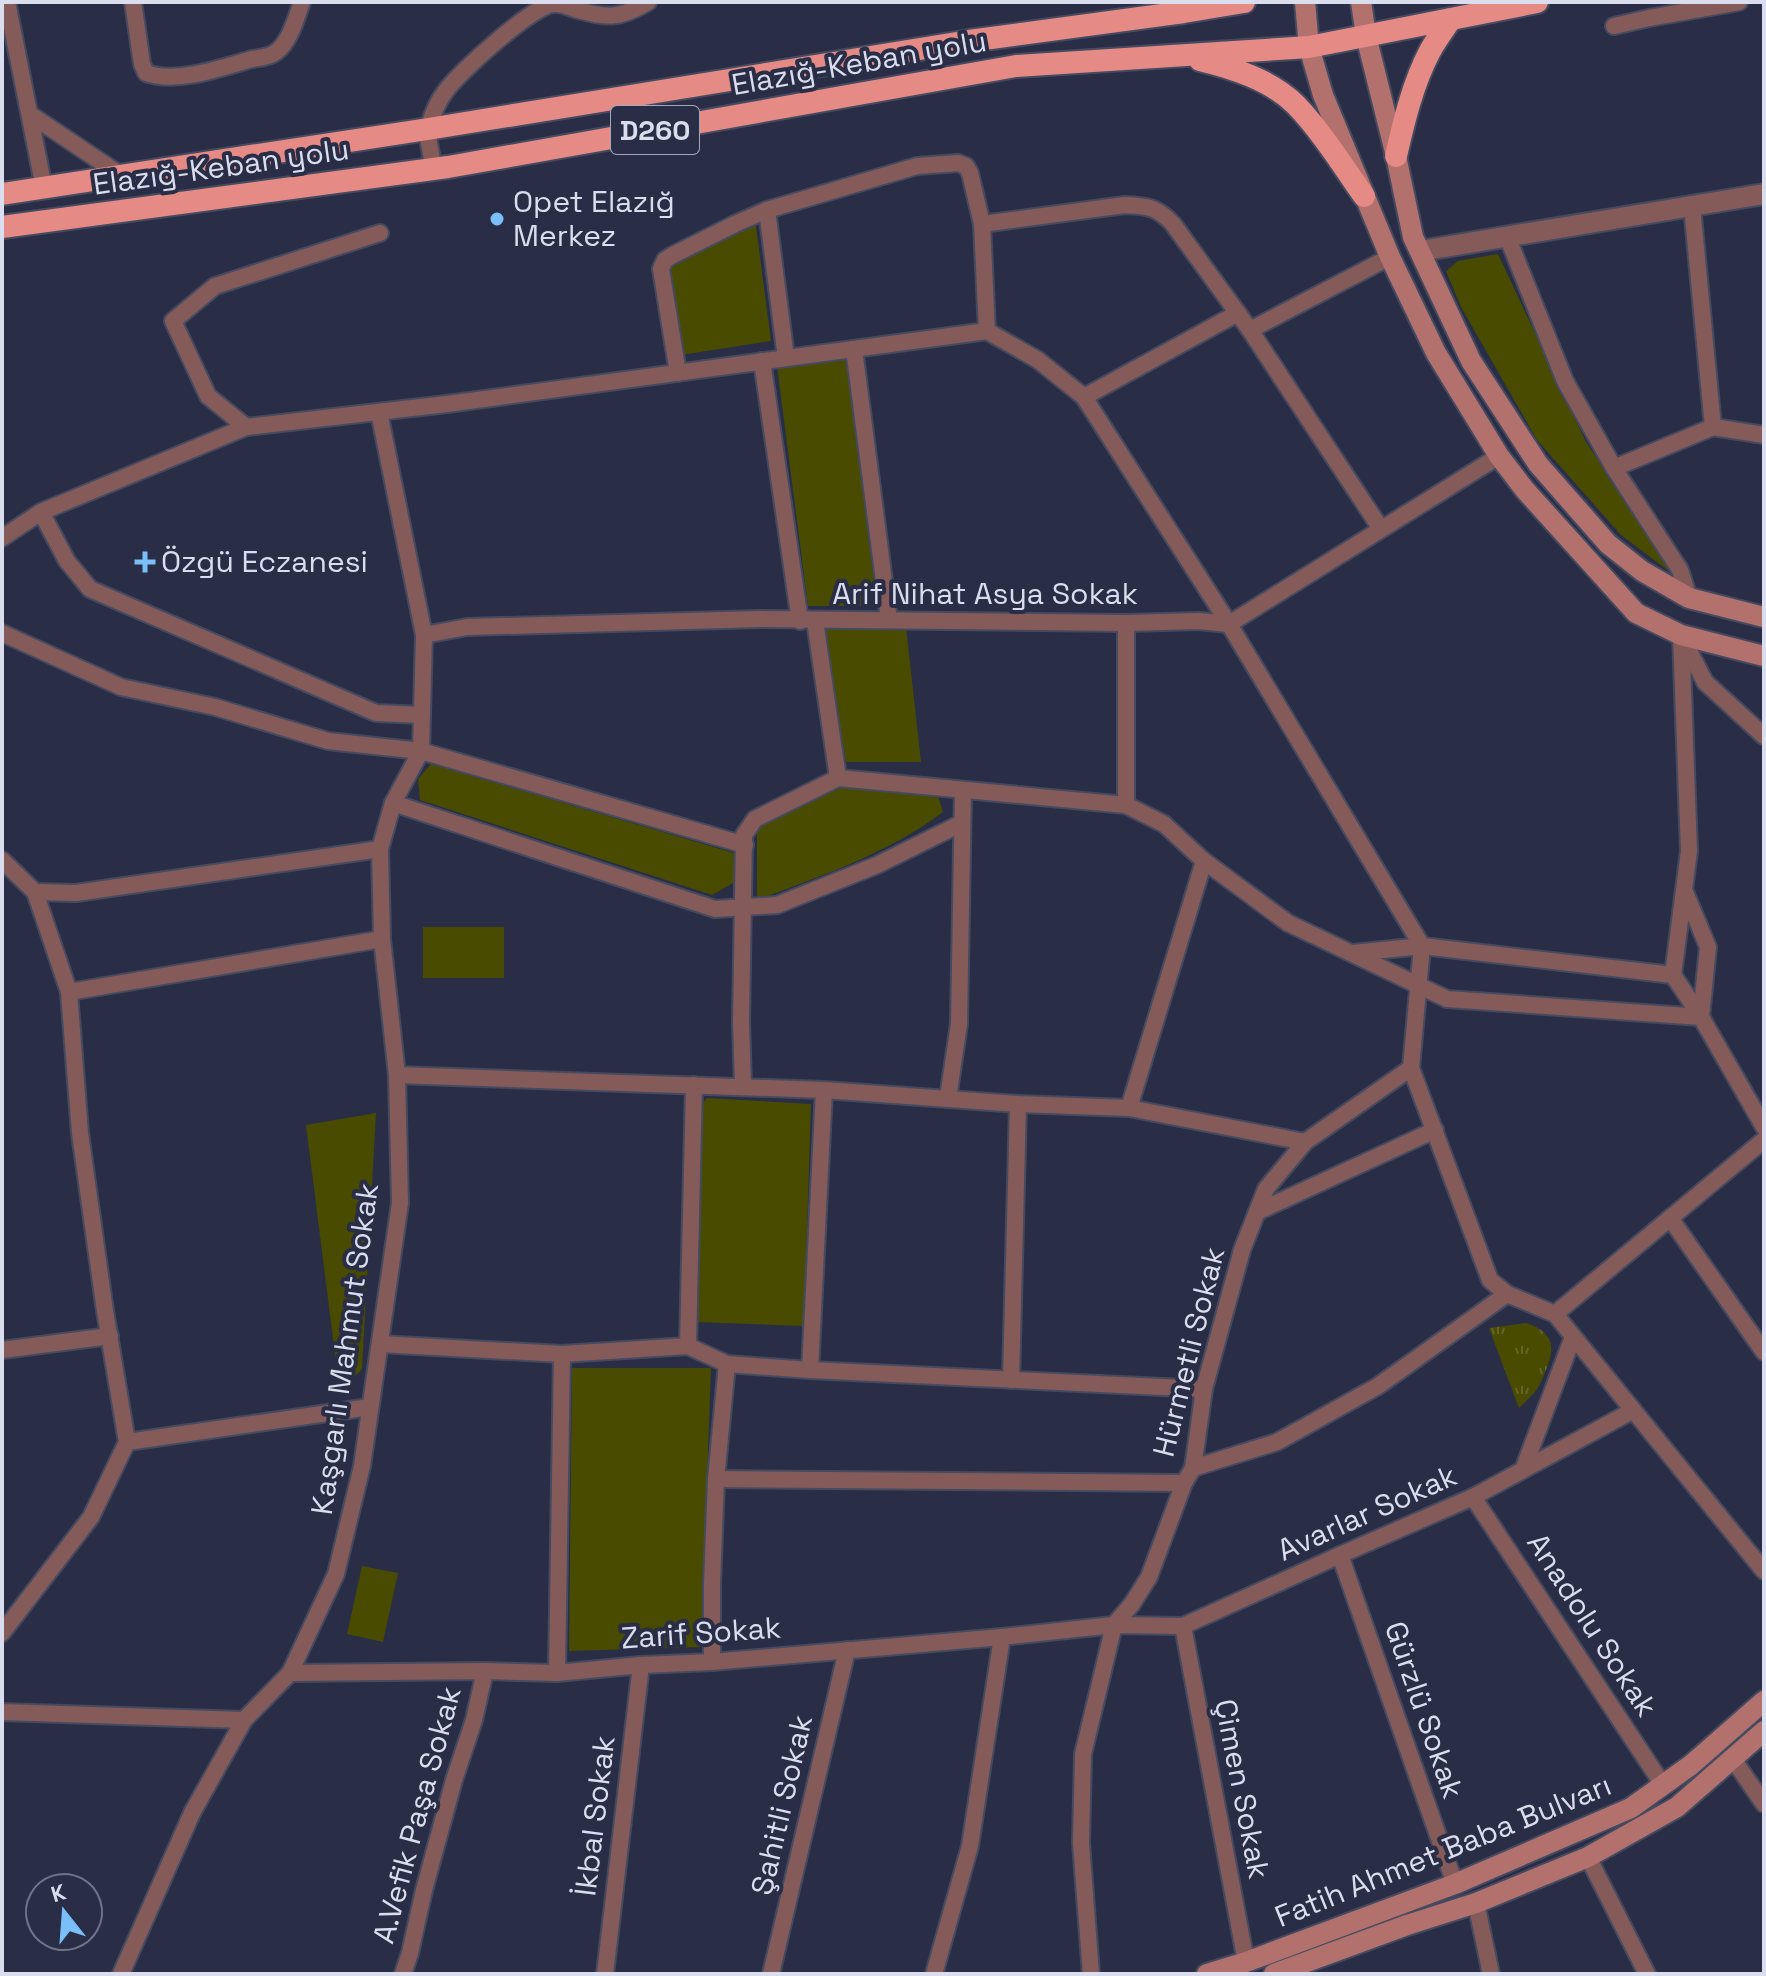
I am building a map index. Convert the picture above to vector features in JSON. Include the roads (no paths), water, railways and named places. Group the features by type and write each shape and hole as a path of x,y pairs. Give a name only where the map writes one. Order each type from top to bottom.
{"highway":[{"name":"Elazığ-Keban yolu","path":"2,194 969,41 1244,2"},
{"name":"Elazığ-Keban yolu","path":"2,227 434,169 1016,66 1309,47 1537,2"},
{"path":"1396,156 1405,118 1424,64 1451,19"},
{"path":"1179,55 1247,75 1295,104 1364,196"}],"main road":[{"path":"1305,2 1309,47 1323,95 1390,257 1436,353 1499,456 1525,490 1636,613 1681,635 1764,656"},
{"path":"1361,2 1366,36 1413,237 1471,361 1538,464 1608,544 1642,571 1689,598 1764,617"},
{"name":"Fatih Ahmet Baba Bulvarı","path":"1207,1974 1455,1884 1631,1808 1691,1765 1764,1701"},
{"name":"Fatih Ahmet Baba Bulvarı","path":"1274,1974 1476,1903 1588,1857 1677,1807 1764,1731"}],"street":[{"path":"7,2 44,188"},
{"path":"133,2 146,73 171,77 205,72 275,53 287,38 302,2"},
{"path":"434,169 428,129 443,94 459,75 533,14 555,3 594,15 616,17 648,2"},
{"path":"1614,26 1739,2"},
{"path":"31,115 122,176"},
{"path":"678,373 661,269 665,260 767,210 917,166 958,163 966,166 970,173 982,224 987,331"},
{"path":"1420,251 1764,194"},
{"path":"982,224 1098,208 1144,206 1162,212 1250,330 1381,529"},
{"path":"1692,206 1713,427"},
{"path":"767,210 786,358"},
{"path":"246,427 208,396 173,321 215,286 380,233"},
{"path":"1507,236 1565,381 1614,468 1680,570 1689,598"},
{"path":"1250,330 1390,257"},
{"path":"1084,397 1238,313"},
{"path":"2,538 41,512 246,427 987,331 1038,360 1084,397 1229,624 1422,946 1411,1068 1490,1280 1507,1294 1555,1314 1764,1571"},
{"path":"854,349 889,620"},
{"path":"762,361 838,778"},
{"name":"Kaşgarlı Mahmut Sokak","path":"121,1974 192,1813 244,1720 290,1673 336,1574 362,1466 400,1203 397,1075 382,939 380,849 393,803 421,751 424,635 379,412"},
{"path":"1614,468 1713,427 1764,435"},
{"path":"1229,624 1499,456"},
{"path":"41,512 67,561 90,589 376,713 422,715"},
{"name":"Arif Nihat Asya Sokak","path":"424,635 467,627 760,619 1199,621 1229,624"},
{"path":"1126,623 1126,805"},
{"path":"2,633 121,687 215,707 328,741 421,751 745,845"},
{"path":"1681,635 1705,682 1764,736"},
{"path":"1681,635 1689,851 1673,975 1701,1017 1764,1127"},
{"path":"1683,690 1705,682"},
{"path":"743,1086 744,835 755,819 838,778 1126,805 1164,824 1204,861 1288,923 1447,999 1701,1017"},
{"path":"948,1098 959,1024 963,790"},
{"path":"393,803 715,909 777,905 877,865 962,823"},
{"path":"35,892 76,893 380,849"},
{"path":"2,860 35,892 69,992 80,1133 127,1442 91,1517 2,1633"},
{"path":"1129,1108 1204,861"},
{"path":"1685,891 1708,947 1701,1017"},
{"path":"69,992 382,939"},
{"path":"1351,953 1422,946 1673,975"},
{"name":"Hürmetli Sokak","path":"1091,1974 1081,1843 1083,1754 1114,1625 1149,1577 1184,1483 1193,1468 1204,1389 1242,1250 1266,1189 1305,1142 1411,1068"},
{"path":"397,1075 743,1086 1129,1108 1305,1142"},
{"path":"688,1346 694,1085"},
{"path":"810,1370 824,1090"},
{"path":"1011,1380 1018,1104"},
{"path":"1257,1212 1435,1130"},
{"path":"1555,1314 1764,1140"},
{"path":"1670,1218 1764,1352"},
{"path":"1193,1468 1277,1442 1290,1435 1378,1386 1507,1294"},
{"path":"2,1350 110,1336"},
{"path":"1523,1470 1573,1337"},
{"path":"380,1344 562,1354 688,1346 727,1364 1204,1389"},
{"path":"557,1673 562,1354"},
{"path":"712,1662 716,1479 727,1364"},
{"path":"127,1442 370,1407"},
{"name":"Avarlar Sokak","path":"1114,1625 1183,1626 1473,1497 1632,1411"},
{"path":"716,1479 1184,1483"},
{"name":"Anadolu Sokak","path":"1473,1497 1663,1785"},
{"name":"Gürzlü Sokak","path":"1340,1555 1455,1884"},
{"name":"Zarif Sokak","path":"290,1673 557,1673 1114,1625"},
{"name":"Çimen Sokak","path":"1183,1626 1246,1962"},
{"path":"934,1974 970,1846 1002,1637"},
{"name":"Şahitli Sokak","path":"771,1974 847,1650"},
{"name":"İkbal Sokak","path":"605,1974 641,1665"},
{"name":"A.Vefik Paşa Sokak","path":"403,1974 485,1671"},
{"path":"2,1712 244,1720"},
{"path":"1733,1759 1764,1804"},
{"path":"1588,1857 1643,1971"},
{"path":"1476,1903 1491,1974"}],"place":[{"name":"Opet Elazığ Merkez","path":"497,219"},
{"name":"Özgü Eczanesi","path":"145,562"}]}
